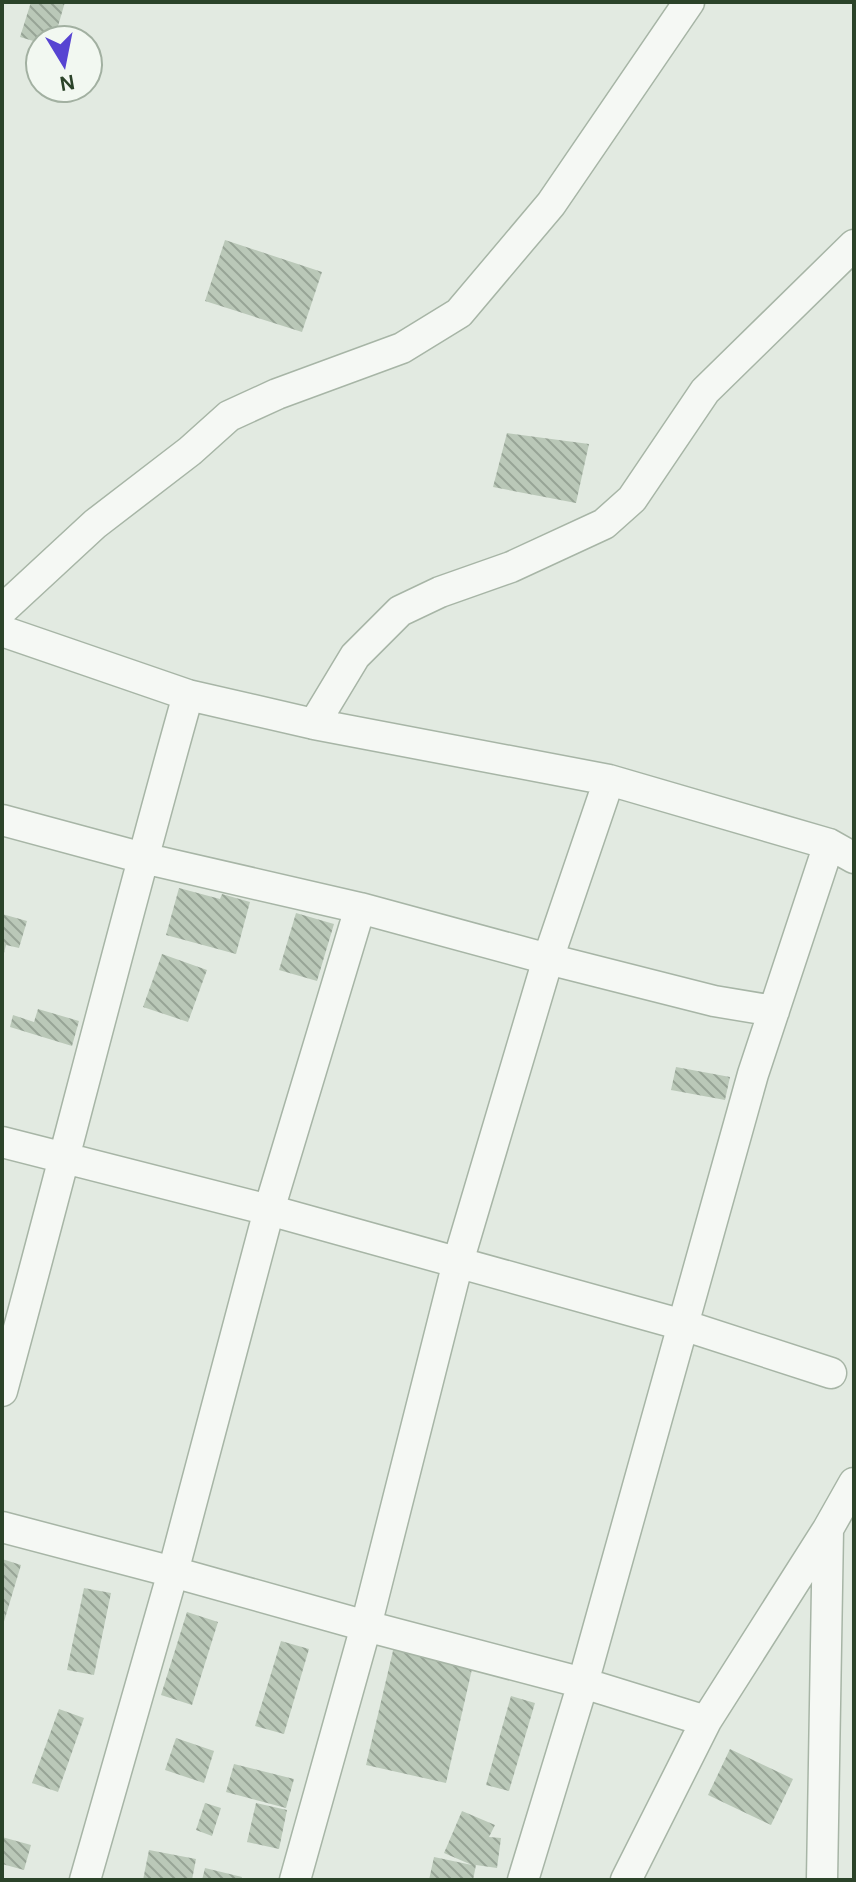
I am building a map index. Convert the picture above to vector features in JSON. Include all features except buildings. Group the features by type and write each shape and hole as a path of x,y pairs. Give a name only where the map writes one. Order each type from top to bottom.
{"street":[{"path":"2,610 95,524 190,451 229,416 277,394 402,348 459,313 551,204 689,2"},
{"path":"314,724 355,656 400,611 440,592 511,567 604,524 632,499 705,391 854,245"},
{"path":"2,631 188,695 314,724 609,780 841,851 774,1011 753,1074 583,1683 523,1880"},
{"path":"2,1391 188,695"},
{"path":"295,1880 366,1626 458,1262 548,959 609,780"},
{"path":"2,820 143,858 360,908 714,1001 774,1011"},
{"path":"85,1880 173,1572 269,1210 360,908"},
{"path":"2,1142 458,1262 683,1325 831,1373"},
{"path":"626,1880 706,1721 854,1483"},
{"path":"2,1527 583,1683 706,1721"},
{"path":"822,1880 828,1529"}]}
